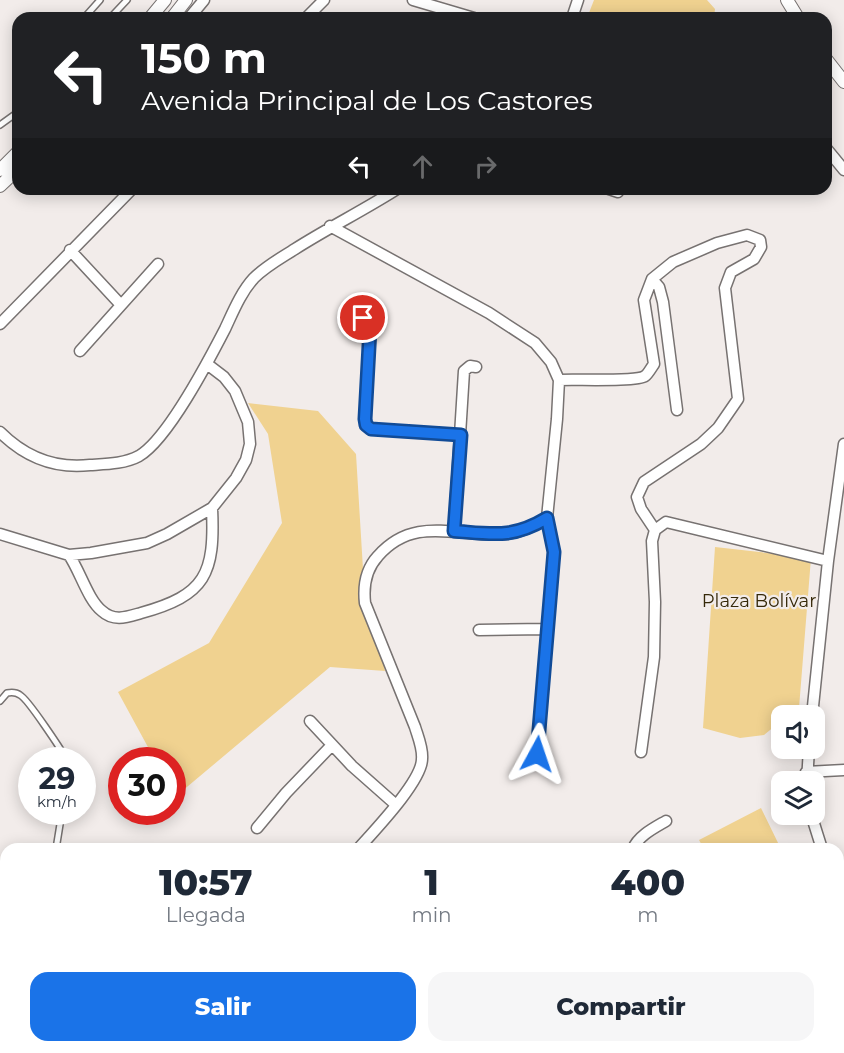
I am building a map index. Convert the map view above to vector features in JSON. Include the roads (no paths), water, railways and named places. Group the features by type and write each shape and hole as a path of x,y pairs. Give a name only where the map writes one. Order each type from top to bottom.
{"street":[{"path":"155,12 165,0"},
{"path":"177,12 186,0"},
{"path":"194,12 204,0"},
{"path":"312,12 324,0"},
{"path":"420,1 455,12"},
{"path":"832,67 844,82"},
{"path":"832,155 844,170"},
{"path":"0,170 12,158"},
{"path":"0,186 12,175"},
{"path":"0,324 126,195"},
{"path":"0,432 24,452 52,464 71,467 122,462 139,456 153,444 170,423 207,364 240,299 253,279 272,263 330,226 386,195"},
{"path":"330,226 489,313 535,343 551,362 559,380 547,518 554,552 537,754"},
{"path":"559,380 597,378 633,380 645,376 654,364 644,300 652,279 674,262 717,243 747,235 760,240 761,247 754,259 731,272 725,288 738,399 718,428 701,444 644,482 637,497 641,509 655,530"},
{"path":"70,250 121,305"},
{"path":"80,351 158,264"},
{"path":"652,279 659,287 663,302 677,410"},
{"path":"363,318 369,322 370,328 366,425 371,429 461,435"},
{"path":"0,534 69,555 114,550 147,543 212,508 236,478 246,460 250,444 248,422 239,398 224,377 207,364"},
{"path":"454,531 464,372 470,366 476,367"},
{"path":"813,705 828,561 844,444"},
{"path":"69,555 78,568 94,604 111,617 121,619 168,605 197,586 205,574 214,541 212,508"},
{"path":"364,843 385,820 416,779 423,761 422,748 407,706 365,603 364,589 372,563 387,546 412,533 438,530 502,535 529,529 547,518"},
{"path":"640,752 654,657 655,602 652,541 655,530 666,522 828,561"},
{"path":"479,630 547,629"},
{"path":"310,721 332,745 395,804"},
{"path":"256,828 332,745"},
{"path":"825,774 844,770"},
{"path":"635,843 666,821"},
{"path":"814,825 820,843"}],"lane":[{"path":"89,12 99,0"},
{"path":"116,12 127,0"},
{"path":"0,701 7,693 14,692 21,695 30,704 58,747"},
{"path":"57,843 60,825"}],"park label":[{"name":"Plaza Bolívar","path":"759,601"}]}
